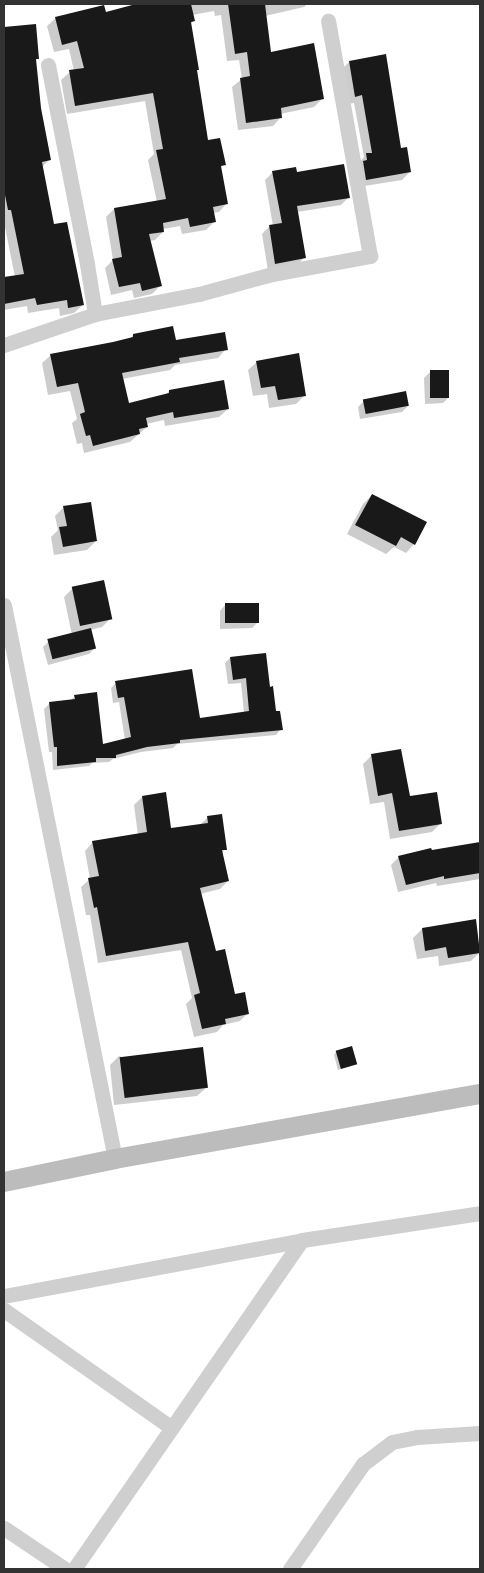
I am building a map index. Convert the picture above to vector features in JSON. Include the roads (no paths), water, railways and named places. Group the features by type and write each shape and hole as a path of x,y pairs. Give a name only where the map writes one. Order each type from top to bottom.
{"street":[{"path":"4,345 95,314 199,294 272,274 370,256 328,22"},
{"path":"48,65 95,314"},
{"path":"4,605 115,1159"},
{"path":"4,1182 115,1159 480,1094"},
{"path":"4,1296 302,1240 480,1213"},
{"path":"74,1569 302,1240"},
{"path":"4,1310 172,1428"},
{"path":"290,1569 363,1464 392,1442 416,1437 480,1433"},
{"path":"4,1528 65,1569"}]}
